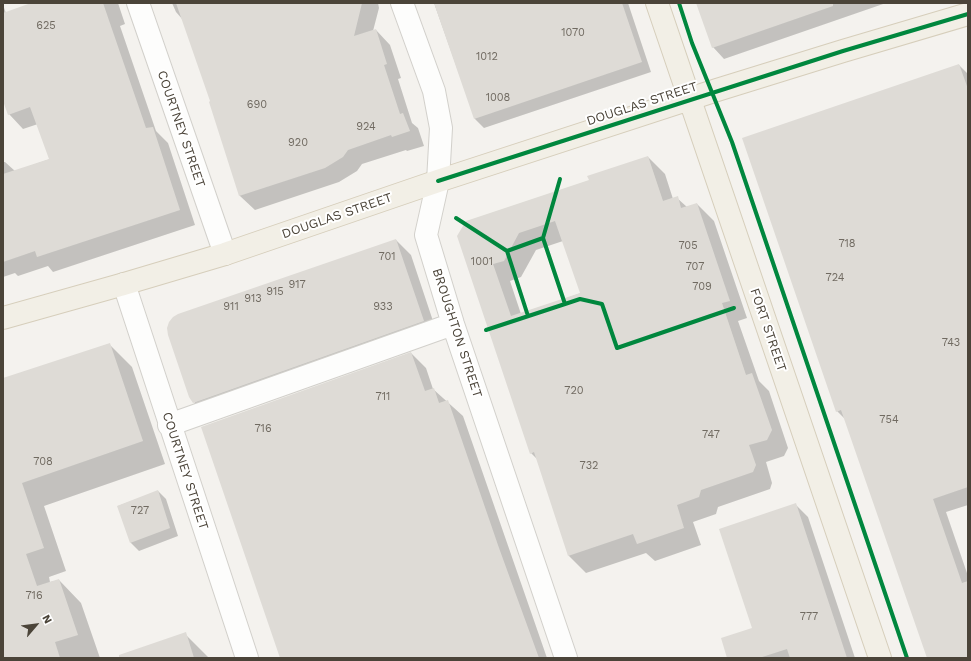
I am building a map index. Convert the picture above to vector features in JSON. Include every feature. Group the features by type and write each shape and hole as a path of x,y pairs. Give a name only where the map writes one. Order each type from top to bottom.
{"main road":[{"name":"FORT STREET","path":"657,3 880,658"},
{"name":"DOUGLAS STREET","path":"3,318 225,254 438,181 843,51 968,14"}],"street":[{"name":"COURTNEY STREET","path":"138,3 225,254"},
{"name":"BROUGHTON STREET","path":"402,3 434,91 441,128 438,181 426,235 453,324 566,658"},
{"name":"COURTNEY STREET","path":"124,284 169,425 247,658"},
{"path":"169,425 453,324"}],"building":[{"path":"31,3 103,3 146,128 153,127 180,210 37,257 35,251 3,262 3,174 49,159 30,107 8,115 3,101 3,13"},
{"path":"176,3 362,3 354,36 376,29 387,64 384,65 400,114 403,113 410,131 392,137 391,135 348,150 343,157 325,168 239,196 209,102 210,101"},
{"path":"434,3 622,3 642,62 474,119"},
{"path":"696,3 833,3 833,6 712,48"},
{"path":"959,64 968,89 968,487 933,499 962,583 968,581 968,658 927,658 841,410 836,412 742,138"},
{"path":"648,156 663,201 678,196 681,208 697,203 730,301 722,303 746,375 752,373 772,430 767,440 749,445 756,465 753,472 701,490 699,497 677,505 684,528 637,544 633,534 568,556 534,452 530,454 457,236 466,221 589,180 587,176","holes":["555,221 580,293 511,316 493,264 504,261 519,233"]},
{"path":"396,239 424,321 193,403 189,397 168,335 167,328 173,317"},
{"path":"110,343 143,441 22,483 44,548 26,554 37,586 59,579 78,635 55,642 60,658 3,658 3,378"},
{"path":"411,352 425,391 434,388 439,403 448,400 539,658 280,658 201,427"},
{"path":"158,490 170,528 130,543 117,506"},
{"path":"796,503 847,658 790,658 787,649 759,658 727,658 721,638 752,628 719,529"},
{"path":"186,632 194,658 119,658 119,655"}],"cycle path":[{"path":"679,3 692,43 732,142 907,658"},
{"path":"438,181 843,51 968,14"},
{"path":"560,179 543,238 565,304 580,299 602,304 617,348 734,308"},
{"path":"456,218 507,251"},
{"path":"528,316 507,251 543,238"},
{"path":"486,330 565,304"}]}
